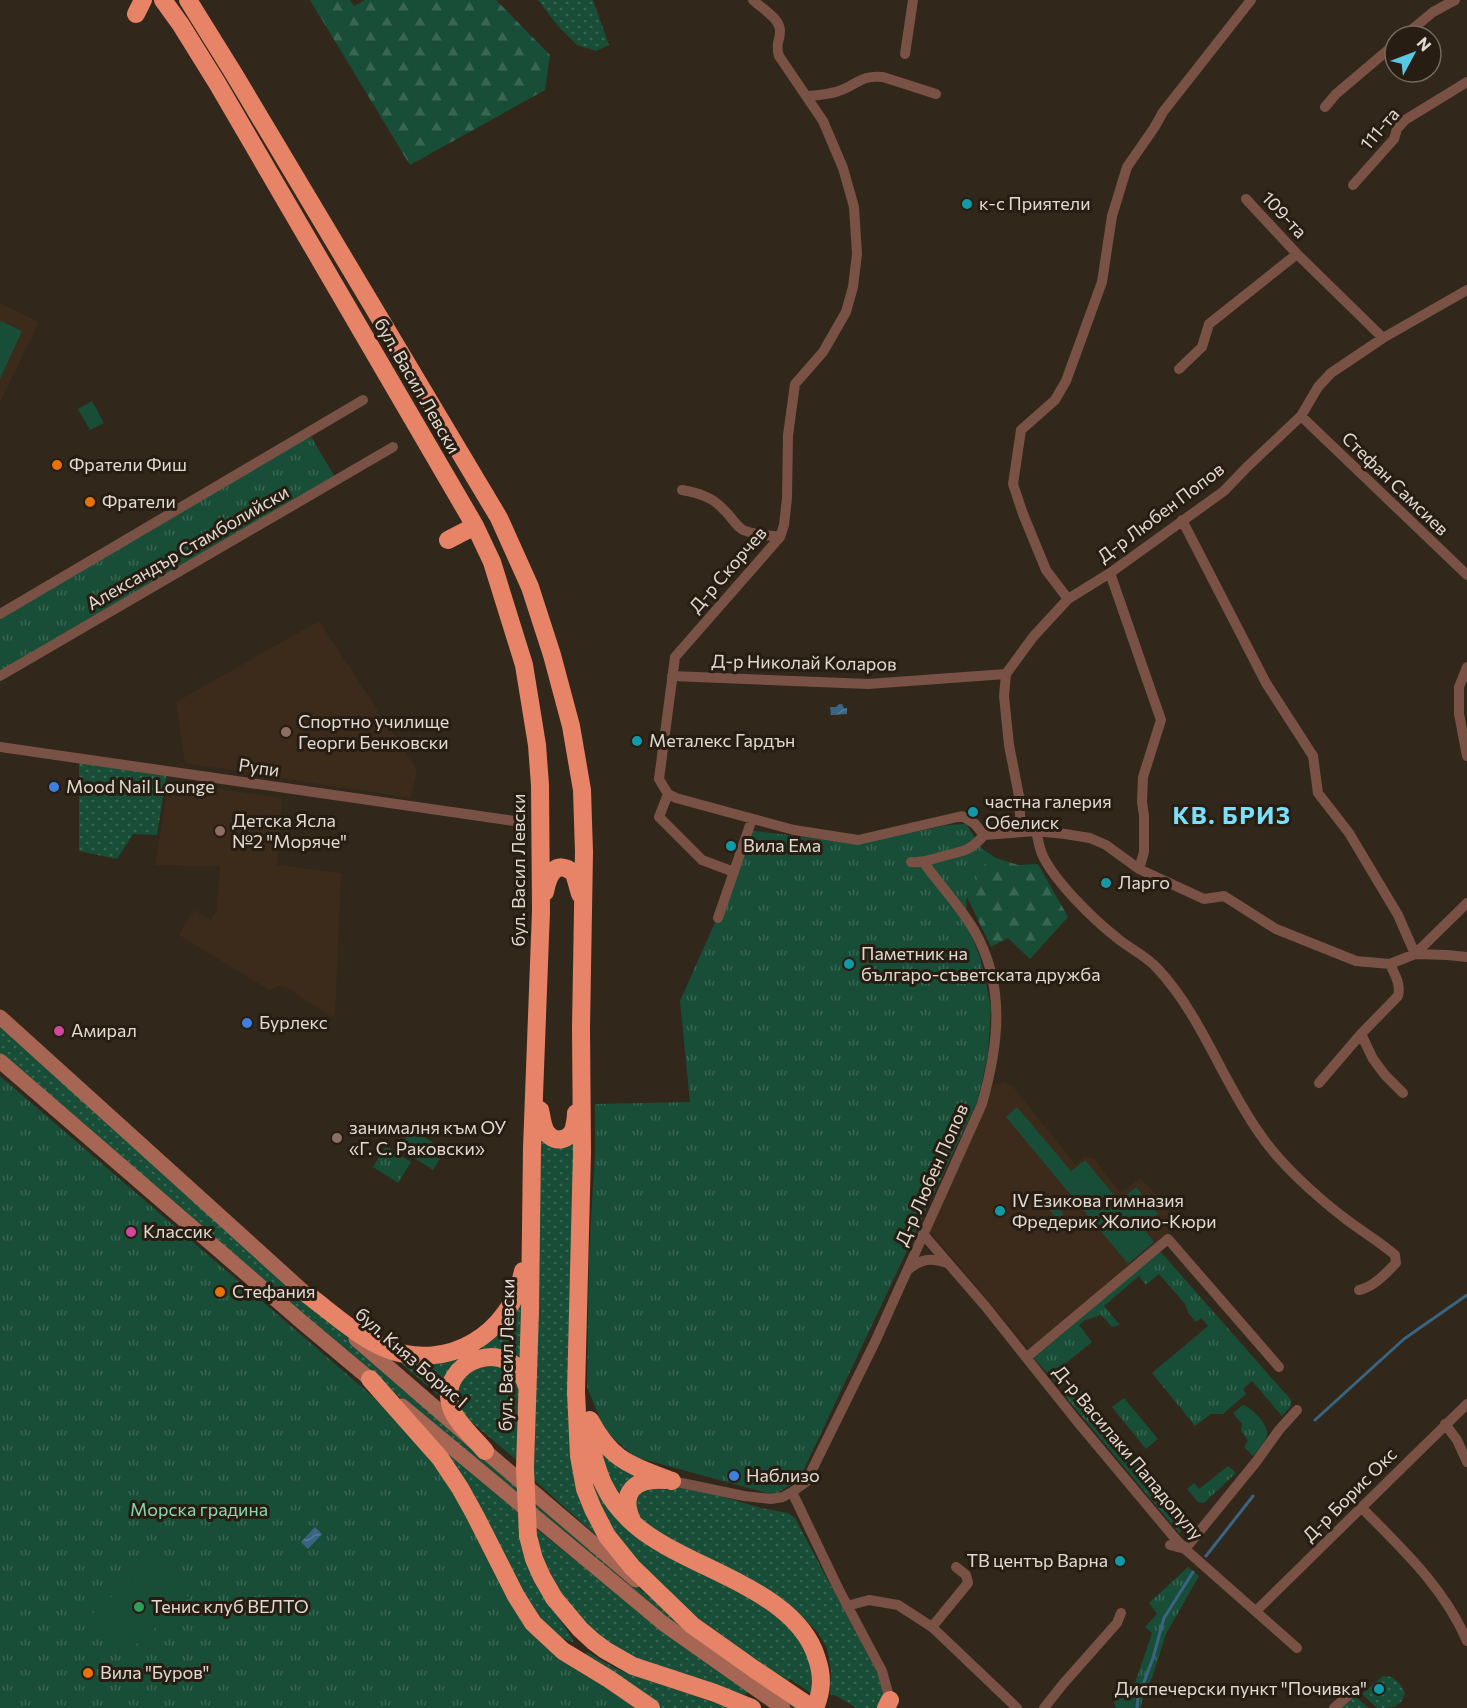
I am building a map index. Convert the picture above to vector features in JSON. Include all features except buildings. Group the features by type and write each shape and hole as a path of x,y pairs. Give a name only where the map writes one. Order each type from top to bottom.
{"highway":[{"name":"бул. Васил Левски","path":"163,0 218,83 475,526 492,562 504,597 526,677 537,745 540,785 541,911 530,1231 525,1468 526,1524 534,1559 555,1598 593,1641 633,1665 752,1708"},
{"name":"бул. Васил Левски","path":"188,0 503,515 552,655 571,726 582,790 584,852 582,1152 576,1392 581,1467 585,1489 612,1544 692,1625"},
{"path":"218,83 224,89 231,89 235,86 234,74"},
{"path":"348,308 356,314 363,314 369,307 369,299"},
{"path":"448,540 475,526"},
{"path":"541,911 548,876 558,868 564,867 574,873 582,904"},
{"path":"535,1081 544,1129 548,1135 557,1140 567,1137 573,1130 581,1083"},
{"path":"308,1295 366,1337 386,1348 406,1354 429,1356 460,1349 494,1327 513,1302 520,1284 530,1231"},
{"path":"484,1451 450,1406 451,1386 457,1374 472,1361 481,1357 497,1357 517,1369 524,1378 527,1390"},
{"path":"577,1371 582,1398 589,1416 607,1447 630,1465 672,1481"},
{"path":"370,1379 440,1458 460,1488 524,1611 542,1633 563,1651 651,1708"},
{"path":"576,1392 599,1478 610,1498 633,1524 660,1543 750,1589 778,1608 796,1624 812,1646 820,1669 821,1687 810,1706"},
{"path":"633,1524 627,1504 634,1488 649,1480 672,1481"},
{"path":"555,1598 586,1665"},
{"name":"бул. Княз Борис I","path":"692,1625 810,1706"}],"main road":[{"name":"бул. Княз Борис I","path":"0,1017 484,1451 597,1548 692,1625"},
{"path":"0,1061 303,1323 664,1624 783,1708"}],"street":[{"name":"Д-р Скорчев","path":"668,794 659,779 675,657 780,537 784,525 787,498 788,435 795,384 823,352 846,312 853,287 857,254 854,207 843,168 823,121 779,56 776,47 780,27 753,0"},
{"path":"905,54 913,0"},
{"path":"1068,599 1046,570 1013,484 1022,430 1055,400 1066,381 1102,282 1112,216 1127,166 1163,112 1251,0"},
{"path":"1418,24 1433,12 1455,0"},
{"path":"1325,107 1335,94 1383,54"},
{"path":"807,96 836,92 860,79 874,76 883,76 936,94"},
{"name":"111-та","path":"1353,185 1394,139 1397,129 1405,120 1467,82"},
{"name":"109-та","path":"1246,199 1298,255 1383,338"},
{"path":"1179,369 1202,347 1209,324 1298,255"},
{"name":"Д-р Любен Попов","path":"1006,674 1033,637 1068,599 1110,573 1224,491 1300,417 1318,387 1331,373 1383,338 1467,290"},
{"name":"Александър Стамболийски","path":"0,614 363,400"},
{"name":"Стефан Самсиев","path":"1300,417 1467,576"},
{"name":"Александър Стамболийски","path":"0,676 393,447"},
{"path":"682,490 714,501 744,530 754,534 780,537"},
{"path":"1182,520 1266,683 1313,756 1318,793 1355,843 1398,915 1415,954"},
{"path":"1110,573 1161,720 1143,777 1144,852 1139,869"},
{"path":"1467,667 1459,687 1459,714 1467,756"},
{"path":"1006,674 1004,696 1009,745 1019,796 1021,832"},
{"name":"Д-р Николай Коларов","path":"672,676 868,684 1006,674"},
{"name":"Рупи","path":"0,747 514,821"},
{"path":"734,872 702,860 659,817 668,794 794,830 858,840 962,816 975,824 984,835"},
{"path":"718,918 752,819"},
{"path":"911,862 924,863 962,853 976,844 984,835 1036,831 1098,841 1139,869 1204,899 1224,896 1276,929 1356,961 1390,964 1415,954 1467,903"},
{"path":"1036,831 1041,853 1047,863 1084,909 1117,939 1156,966 1177,991 1246,1113 1269,1147 1296,1175 1346,1219 1395,1255 1396,1263 1381,1278 1366,1289 1359,1290"},
{"name":"Д-р Любен Попов","path":"792,1492 806,1482 859,1377 982,1104 995,1050 997,1017 992,979 983,949 967,920 924,863"},
{"path":"1415,954 1467,957"},
{"path":"1319,1083 1361,1034 1398,996 1400,988 1390,964"},
{"path":"1361,1034 1373,1059 1403,1093"},
{"name":"Д-р Василаки Пападопулу","path":"923,1234 1185,1549 1297,1648"},
{"path":"1027,1358 1168,1239 1279,1367"},
{"path":"906,1271 918,1261 936,1260 949,1263"},
{"name":"Д-р Борис Окс","path":"1256,1611 1467,1404"},
{"path":"1170,1545 1185,1549 1297,1410"},
{"path":"1445,1424 1457,1440 1467,1462"},
{"path":"672,1481 771,1499 783,1497 792,1492 882,1671 888,1690 888,1705"},
{"path":"1361,1508 1431,1581 1459,1621 1467,1641"},
{"path":"932,1627 968,1583 966,1575 956,1567"},
{"path":"848,1606 869,1600 898,1605 932,1627 1017,1708"},
{"path":"1044,1708 1117,1623 1121,1613"},
{"path":"1334,1708 1351,1693"}],"shaded area":[{"path":"0,303 39,322 0,402"},
{"name":"Спортно училище Георги Бенковски","path":"319,621 417,770 411,798 185,763 176,702"},
{"path":"169,782 282,798 277,865 341,873 335,1015 332,1017 287,988 279,986 269,990 179,935 194,910 211,920 217,910 220,866 155,865"},
{"path":"1005,1082 1014,1088 1075,1164 1083,1157 1093,1158 1121,1193 1140,1178 1158,1196 1176,1220 1176,1228 1029,1349 930,1231 994,1084"}],"green space":[{"path":"310,0 350,0 354,6 365,0 496,0 550,55 545,90 410,165"},
{"path":"538,0 593,0 609,45 596,51 577,45 558,26"},
{"path":"1,321 22,331 0,379 0,323"},
{"path":"92,401 104,423 90,430 78,409"},
{"path":"310,435 335,477 0,673 0,618"},
{"path":"79,758 167,772 157,835 133,834 117,859 79,851"},
{"path":"966,824 988,858 966,900 968,927 980,957 991,1007 988,1054 978,1100 799,1480 774,1495 635,1457 605,1431 587,1387 589,1252 595,1153 595,1104 690,1102 680,1001 721,909 748,830 858,844 948,825"},
{"path":"981,848 996,858 1018,865 1038,864 1068,917 1030,959 1008,938 991,947 965,893"},
{"path":"0,1025 414,1398 597,1554 685,1626 802,1708 793,1708 692,1639 404,1401 0,1054"},
{"name":"Морска градина","path":"0,1076 392,1413 426,1453 461,1504 514,1608 644,1708 0,1708"},
{"path":"1017,1107 1071,1171 1085,1160 1119,1201 1136,1187 1158,1214 1142,1227 1154,1242 1128,1264 1006,1117"},
{"path":"411,1129 445,1150 433,1170 399,1148"},
{"path":"541,1135 573,1139 575,1293 598,1537 534,1480"},
{"path":"386,1146 411,1162 398,1183 373,1167"},
{"path":"1050,1197 1064,1214 1057,1219 1043,1202"},
{"path":"1160,1251 1291,1400 1291,1406 1282,1416 1252,1381 1243,1389 1246,1394 1223,1414 1211,1414 1195,1426 1152,1373 1208,1326 1201,1318 1196,1322 1189,1314 1185,1304 1159,1274 1146,1285 1139,1276 1104,1306 1120,1325 1112,1327 1101,1315 1085,1320 1079,1325 1092,1342 1061,1367 1071,1379 1060,1388 1034,1358"},
{"path":"524,1291 523,1365 482,1347"},
{"path":"471,1349 445,1401 394,1357"},
{"path":"488,1360 520,1378 520,1463 462,1414 458,1408 458,1381"},
{"path":"1076,1385 1167,1495 1161,1506 1182,1531 1179,1533 1064,1395"},
{"path":"1124,1398 1158,1439 1146,1449 1112,1407"},
{"path":"1243,1405 1259,1417 1267,1431 1265,1441 1253,1456 1244,1447 1248,1440 1241,1431 1242,1424 1233,1413"},
{"path":"595,1438 639,1475 618,1501"},
{"path":"433,1439 522,1516 557,1615 573,1642 558,1635 536,1614"},
{"path":"586,1448 600,1493 754,1595 810,1647 815,1696 790,1679 787,1682 679,1604 632,1560 597,1506"},
{"path":"1228,1466 1236,1473 1204,1503 1198,1502 1187,1489 1194,1483 1199,1489"},
{"path":"654,1483 710,1493 761,1508 788,1513 795,1518 882,1682 886,1692 880,1708 857,1708 830,1694 831,1671 827,1649 819,1634 804,1618 790,1607 665,1541 633,1512 639,1492"},
{"path":"537,1529 650,1621 749,1692 744,1695 643,1661 597,1636 562,1597 542,1555"},
{"name":"Тенис клуб ВЕЛТО","path":"154,1559 189,1598 123,1656 89,1617"},
{"path":"1188,1567 1199,1576 1166,1634 1141,1708 1116,1708 1114,1702 1121,1693 1126,1695 1132,1692 1152,1633 1145,1627 1157,1614 1149,1603"},
{"path":"588,1652 627,1673 730,1708 658,1708 585,1654"},
{"path":"1383,1676 1392,1677 1405,1693 1401,1702 1395,1706 1377,1708 1362,1694"},
{"path":"1351,1693 1369,1708 1334,1708"}],"water":[{"path":"839,704 847,708 847,714 831,715 830,707 836,707"},
{"path":"315,1527 322,1534 308,1549 301,1542"}],"waterway":[{"path":"1315,1420 1404,1339 1467,1295"},
{"path":"1206,1556 1253,1496"},
{"path":"1137,1708 1138,1698 1153,1658 1164,1618 1193,1572"}],"place":[{"name":"к-с Приятели","path":"967,204"},
{"name":"Фратели Фиш","path":"57,465"},
{"name":"Фратели","path":"90,502"},
{"name":"Спортно училище Георги Бенковски","path":"286,732"},
{"name":"Металекс Гардън","path":"637,741"},
{"name":"Mood Nail Lounge","path":"54,787"},
{"name":"частна галерия Обелиск","path":"973,812"},
{"name":"Детска Ясла №2 \"Моряче\"","path":"220,831"},
{"name":"Вила Ема","path":"731,846"},
{"name":"Ларго","path":"1106,883"},
{"name":"Паметник на българо-съветската дружба","path":"849,964"},
{"name":"Бурлекс","path":"247,1023"},
{"name":"Амирал","path":"59,1031"},
{"name":"занималня към ОУ «Г. С. Раковски»","path":"337,1138"},
{"name":"IV Езикова гимназия Фредерик Жолио-Кюри","path":"1000,1211"},
{"name":"Классик","path":"131,1232"},
{"name":"Стефания","path":"220,1292"},
{"name":"Наблизо","path":"734,1476"},
{"name":"ТВ център Варна","path":"1120,1561"},
{"name":"Тенис клуб ВЕЛТО","path":"139,1607"},
{"name":"Вила \"Буров\"","path":"88,1673"},
{"name":"Диспечерски пункт \"Почивка\"","path":"1379,1689"}],"district":[{"name":"КВ. БРИЗ","path":"1232,816"}]}
